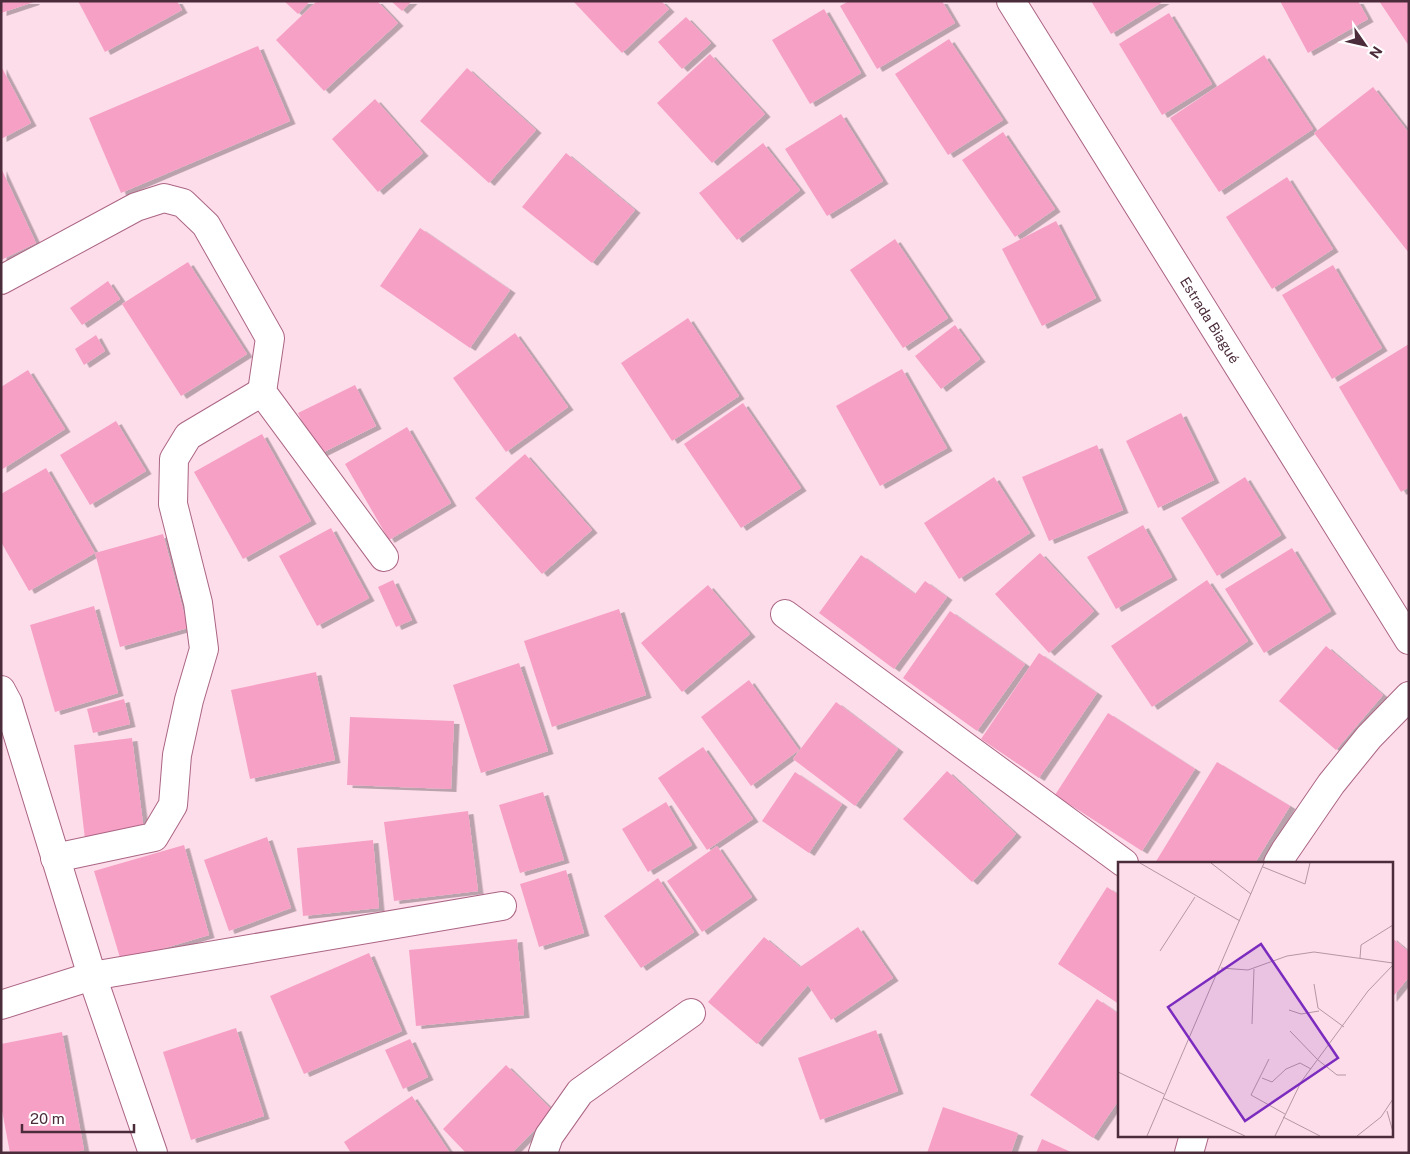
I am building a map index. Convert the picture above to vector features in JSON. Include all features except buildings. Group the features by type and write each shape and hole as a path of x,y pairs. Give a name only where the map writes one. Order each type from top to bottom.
{"street":[{"name":"Estrada Biagué","path":"1012,1 1409,640"},
{"path":"1,280 136,207 164,198 183,203 206,225 270,338 262,392 384,557"},
{"path":"55,858 154,837 173,805 177,755 189,700 204,649 198,603 174,504 174,459 188,436 262,392"},
{"path":"785,614 1123,862"},
{"path":"1,690 8,703 92,976 153,1153"},
{"path":"1279,862 1331,784 1369,737 1409,696"},
{"path":"1,1005 92,976 502,906"},
{"path":"543,1153 550,1136 580,1092 691,1014"},
{"path":"1189,1153 1194,1136"}]}
